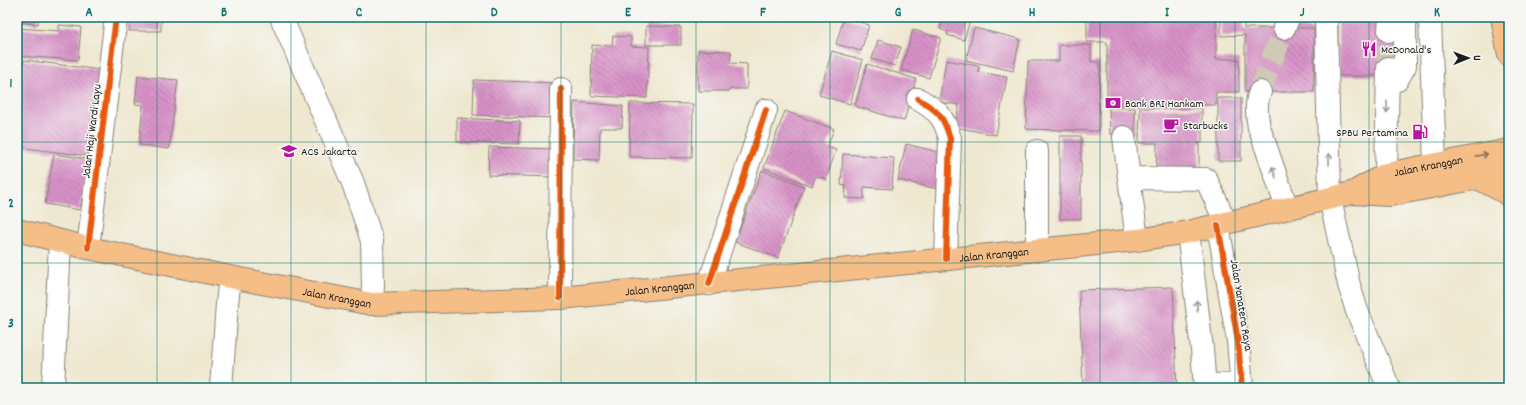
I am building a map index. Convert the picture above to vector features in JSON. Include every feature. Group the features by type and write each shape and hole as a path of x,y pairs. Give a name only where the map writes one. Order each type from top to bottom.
{"main road":[{"path":"1502,17 1509,55"},
{"name":"Jalan Kranggan","path":"17,230 60,242 230,278 372,304 560,298 1137,240 1188,232 1388,184 1436,175 1509,150"},
{"name":"Jalan Kranggan","path":"1436,175 1478,178 1509,172"},
{"path":"1478,178 1506,192 1509,196"}],"street":[{"name":"Jalan Haji Wardi Layu","path":"88,248 116,17"},
{"path":"281,17 353,182 372,241 372,304"},
{"path":"1326,17 1330,198 1349,285 1357,311 1389,388"},
{"path":"1430,17 1436,175"},
{"path":"1388,184 1388,75 1397,80 1405,66 1395,22"},
{"path":"560,298 561,89"},
{"path":"1260,92 1258,96 1257,115 1259,127 1287,208"},
{"path":"918,99 936,110 946,124 950,138 946,259"},
{"path":"709,284 766,110"},
{"path":"1124,137 1137,240"},
{"path":"1037,151 1037,250"},
{"name":"Jalan Yanatera Raya","path":"1129,178 1206,179 1222,224 1238,341 1242,386"},
{"path":"1188,232 1202,345 1205,386 1242,386"},
{"path":"53,388 60,242"},
{"path":"221,388 230,278"}],"building":[{"path":"17,17 38,17 38,24 17,22"},
{"path":"129,17 161,17 161,31 129,31"},
{"path":"608,17 608,19 590,18"},
{"path":"844,17 869,25 861,51 836,44"},
{"path":"944,17 971,17 964,40 947,35 948,32 940,29"},
{"path":"1087,17 1216,17 1216,59 1239,59 1239,92 1216,92 1216,105 1107,105 1107,42 1087,42"},
{"path":"1221,17 1244,17 1244,28 1314,28 1314,92 1245,92 1245,35 1221,36"},
{"name":"McDonald's","path":"1338,17 1380,17 1399,31 1399,68 1380,76 1338,76"},
{"path":"59,25 81,27 78,60 17,56 17,28 59,31"},
{"path":"646,26 681,27 681,45 646,45"},
{"path":"974,28 1020,39 1013,71 966,60"},
{"path":"913,30 941,38 929,78 901,70"},
{"path":"613,36 631,37 631,46 649,47 647,98 591,96 592,45 612,46"},
{"path":"878,40 901,47 895,66 872,59"},
{"path":"1059,45 1091,45 1091,62 1100,62 1099,131 1026,129 1028,61 1059,61"},
{"path":"698,50 731,51 730,63 747,64 747,89 730,89 730,91 698,91"},
{"path":"832,51 863,60 850,104 819,95"},
{"path":"24,60 100,70 89,156 17,147 17,115"},
{"path":"946,60 979,66 978,72 1007,77 996,135 955,127 959,105 939,102"},
{"path":"867,64 916,79 904,121 855,106"},
{"path":"138,76 178,80 169,149 139,145 143,105 135,104"},
{"path":"474,80 558,83 557,118 473,115"},
{"path":"1218,98 1241,98 1241,161 1218,161"},
{"path":"574,102 623,106 622,128 600,128 599,160 573,159"},
{"path":"630,103 693,104 692,158 629,157"},
{"path":"1109,108 1135,108 1135,134 1110,134"},
{"name":"Starbucks","path":"1140,108 1202,108 1202,143 1199,143 1199,169 1156,169 1157,143 1139,143"},
{"path":"785,111 834,129 827,147 836,150 826,179 816,176 812,186 764,168"},
{"path":"457,118 520,121 519,144 457,142"},
{"path":"1060,136 1081,136 1081,219 1060,219"},
{"path":"906,144 946,154 938,189 898,180"},
{"path":"489,147 554,149 554,177 488,175"},
{"path":"54,154 89,159 80,210 45,204"},
{"path":"843,154 894,158 892,189 864,187 864,199 845,198 846,186 841,185"},
{"path":"762,170 804,186 778,258 735,242"},
{"path":"1173,287 1177,388 1083,388 1079,290"}],"tunnel":[{"path":"1260,92 1284,28"},
{"path":"1388,68 1389,31"}],"cycle path":[{"path":"88,248 116,17"},
{"path":"560,298 561,89"},
{"path":"918,99 939,114 945,124 950,138 946,259"},
{"path":"709,284 766,110"},
{"path":"1218,225 1238,341 1242,388"}],"place":[{"name":"McDonald's","path":"1369,49"},
{"name":"Bank BRI Hankam","path":"1113,103"},
{"name":"Starbucks","path":"1171,125"},
{"name":"SPBU Pertamina","path":"1420,132"},
{"name":"ACS Jakarta","path":"289,151"}]}
